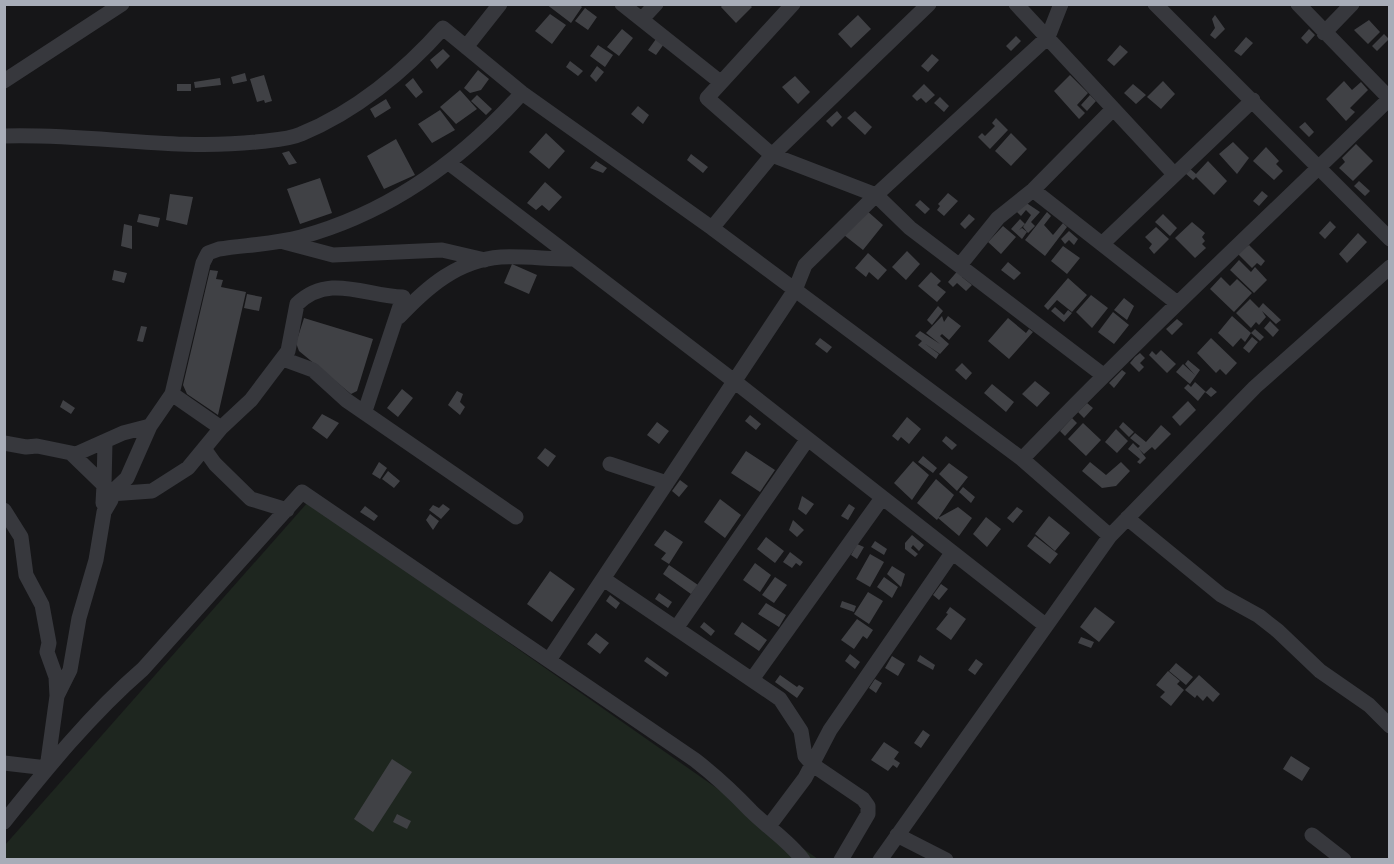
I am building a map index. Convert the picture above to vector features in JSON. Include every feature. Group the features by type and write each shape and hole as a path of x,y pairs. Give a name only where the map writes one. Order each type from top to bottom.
{"street":[{"path":"4,81 122,4"},
{"path":"466,46 500,4"},
{"path":"622,4 719,81"},
{"path":"642,19 656,4"},
{"path":"793,4 719,81 707,98 772,155 876,195 910,228 1103,375"},
{"path":"712,228 772,155 929,4"},
{"path":"1016,4 1174,174"},
{"path":"549,660 605,580 795,290 805,265 876,195 1048,37 1060,4"},
{"path":"1155,4 1389,239"},
{"path":"1022,459 1103,375 1389,99 1298,4"},
{"path":"1324,33 1352,4"},
{"path":"4,136 41,135 213,146 300,135 352,107 387,81 413,61 443,28 522,93 712,228 1022,459 1110,536"},
{"path":"109,490 127,478 150,426 172,394 203,263 208,253 219,249 301,237 364,215 409,191 449,163 522,93"},
{"path":"1102,244 1253,100"},
{"path":"960,265 998,218 1033,190 1113,110"},
{"path":"449,163 734,381 1045,625"},
{"path":"1033,190 1177,303"},
{"path":"278,240 333,255 367,256 442,250 485,260"},
{"path":"395,320 425,289 450,273 485,260 503,257 572,259"},
{"path":"880,860 1110,536 1255,387 1389,267"},
{"path":"72,454 109,490 152,491 188,468 221,428 251,400 283,359 288,351 297,304 315,291 340,286 381,297 403,297 365,411"},
{"path":"283,359 313,370 346,400 516,517"},
{"path":"172,394 221,428"},
{"path":"4,443 26,447 37,446 72,454 82,453 150,426"},
{"path":"677,627 807,440"},
{"path":"57,696 70,670 79,618 96,560 104,512 111,500 105,442"},
{"path":"205,450 215,464 251,499 287,510"},
{"path":"610,464 667,483"},
{"path":"4,822 47,768 114,694 142,669 302,492 721,779 769,826 783,836 803,860"},
{"path":"753,678 882,498"},
{"path":"4,510 21,537 26,575 42,605 49,642 47,652 56,677 57,696 47,768"},
{"path":"1127,518 1221,595 1259,616 1278,631 1320,671 1369,705 1389,726"},
{"path":"769,826 813,765 830,730 952,553"},
{"path":"605,580 753,678 780,699 801,731 805,756 813,765 863,799 868,806 868,814 841,860"},
{"path":"4,763 47,768"},
{"path":"897,835 946,860"},
{"path":"1312,835 1344,860"}],"shaded area":[{"path":"308,502 818,859 5,860 5,845"}],"building":[{"path":"546,4 579,4 582,7 571,23"},
{"path":"723,4 749,4 752,7 736,23 721,7"},
{"path":"585,8 597,17 588,30 575,21"},
{"path":"550,14 566,25 552,44 535,31"},
{"path":"858,15 871,29 851,48 838,34"},
{"path":"1215,15 1225,29 1215,39 1210,35 1215,28 1212,19"},
{"path":"1369,20 1380,32 1368,44 1354,30"},
{"path":"622,29 633,38 619,56 607,47"},
{"path":"1309,29 1315,35 1307,44 1301,38"},
{"path":"1384,34 1389,39 1377,51 1372,46"},
{"path":"1016,36 1021,41 1011,51 1006,46"},
{"path":"1246,37 1253,43 1241,56 1234,51"},
{"path":"656,39 664,44 656,55 648,50"},
{"path":"598,45 613,55 605,67 590,56"},
{"path":"1120,45 1128,52 1114,66 1107,60"},
{"path":"443,49 450,56 437,69 430,60"},
{"path":"932,54 939,60 928,72 921,66"},
{"path":"570,61 583,71 578,76 566,67"},
{"path":"597,66 604,72 596,82 590,76"},
{"path":"478,70 489,79 481,90 470,93 464,88"},
{"path":"245,73 247,81 233,84 231,77"},
{"path":"264,75 272,101 265,103 264,100 257,102 250,79"},
{"path":"1070,75 1088,93 1077,105 1085,113 1079,119 1054,91"},
{"path":"795,76 810,92 798,104 782,87"},
{"path":"220,78 221,85 195,88 194,82"},
{"path":"413,78 423,92 416,98 405,85"},
{"path":"1163,81 1175,94 1161,109 1147,97"},
{"path":"1344,81 1352,90 1361,82 1368,90 1350,108 1355,112 1346,121 1326,99"},
{"path":"177,84 191,84 191,91 177,91"},
{"path":"924,84 935,95 926,103 921,98 917,101 912,96"},
{"path":"1133,84 1146,95 1136,104 1124,93"},
{"path":"460,90 477,109 456,124 440,107"},
{"path":"477,95 492,109 486,115 471,101"},
{"path":"1090,95 1096,101 1087,111 1081,105"},
{"path":"940,97 949,106 944,112 934,103"},
{"path":"386,99 391,108 375,118 370,109"},
{"path":"638,106 649,115 643,124 631,114"},
{"path":"440,110 455,130 432,143 418,124"},
{"path":"837,111 842,117 832,127 826,121"},
{"path":"855,111 872,127 865,135 847,118"},
{"path":"996,118 1008,130 990,149 978,137 982,133 985,136 995,126 992,123"},
{"path":"1305,122 1314,132 1309,137 1299,127"},
{"path":"546,133 565,151 549,169 529,152"},
{"path":"1011,133 1027,149 1011,166 995,151"},
{"path":"396,139 415,175 384,189 367,156"},
{"path":"1233,142 1249,158 1237,174 1219,154"},
{"path":"1356,144 1373,161 1353,181 1339,168 1345,162 1342,158"},
{"path":"1266,147 1279,161 1276,164 1283,171 1274,180 1253,161"},
{"path":"289,151 297,163 289,165 282,153"},
{"path":"691,154 708,167 703,173 687,160"},
{"path":"596,161 607,168 603,173 590,168"},
{"path":"1208,161 1227,181 1214,195 1196,177 1193,180 1185,173 1189,168 1196,174"},
{"path":"320,178 332,213 300,224 287,189"},
{"path":"1359,181 1370,191 1365,196 1354,186"},
{"path":"545,182 562,197 549,211 542,205 536,210 527,203"},
{"path":"1262,191 1268,196 1259,206 1253,201"},
{"path":"948,193 958,201 944,216 937,210 940,206 938,204"},
{"path":"170,194 193,197 187,225 166,220"},
{"path":"920,200 930,209 925,214 915,205"},
{"path":"1025,202 1040,212 1031,222 1035,226 1028,233 1023,227 1031,215 1026,210 1021,216 1016,211"},
{"path":"866,210 883,225 863,250 844,235"},
{"path":"1047,212 1051,216 1044,225 1053,235 1063,223 1067,227 1045,256 1025,240"},
{"path":"139,214 160,218 158,227 137,222"},
{"path":"969,214 975,219 965,229 960,224"},
{"path":"1163,214 1177,228 1170,236 1155,222"},
{"path":"1020,219 1025,224 1019,230 1022,228 1027,232 1022,239 1011,229"},
{"path":"1330,221 1336,227 1325,239 1319,233"},
{"path":"1192,222 1205,233 1202,237 1205,241 1202,244 1206,248 1195,258 1175,238"},
{"path":"124,224 132,226 132,249 121,246"},
{"path":"1003,226 1016,237 1001,254 988,242"},
{"path":"1156,227 1169,239 1154,254 1149,248 1152,244 1145,237"},
{"path":"1069,231 1078,239 1074,245 1069,240 1065,244 1061,239"},
{"path":"1358,233 1367,242 1347,263 1339,254"},
{"path":"1249,245 1265,261 1261,266 1257,263 1252,268 1237,253"},
{"path":"1063,246 1080,258 1067,274 1051,261"},
{"path":"907,251 920,264 906,280 892,267"},
{"path":"868,253 887,270 878,280 869,272 866,277 855,268"},
{"path":"1239,260 1251,272 1255,267 1267,280 1254,293 1230,270"},
{"path":"1008,262 1021,273 1014,280 1001,270"},
{"path":"512,264 537,275 529,294 504,283"},
{"path":"961,267 962,277 972,285 966,291 957,283 953,287 948,282"},
{"path":"114,270 127,273 124,283 112,280"},
{"path":"210,270 218,271 216,279 223,280 221,287 246,292 218,415 187,394 183,385"},
{"path":"931,272 941,281 937,285 946,292 937,302 918,286"},
{"path":"1221,277 1230,286 1237,279 1252,293 1234,312 1210,289"},
{"path":"1068,278 1087,295 1072,312 1057,300 1048,310 1044,306"},
{"path":"247,294 262,297 259,311 244,308"},
{"path":"1091,295 1108,308 1092,328 1076,312"},
{"path":"1124,298 1134,306 1127,320 1114,310"},
{"path":"1250,299 1259,308 1263,303 1281,320 1276,324 1262,311 1266,317 1259,325 1256,322 1251,328 1236,313"},
{"path":"938,306 943,311 932,325 927,320"},
{"path":"1055,307 1064,315 1068,310 1072,313 1064,322 1051,311"},
{"path":"1113,312 1129,325 1114,344 1098,332"},
{"path":"942,316 944,322 948,316 961,326 949,340 942,334 940,336 949,344 940,354 924,343 939,354 936,359 918,345 922,341 915,336 920,331 940,344 926,333"},
{"path":"1232,316 1251,333 1245,342 1241,338 1233,347 1218,333"},
{"path":"304,318 373,339 357,391 351,394 299,351 296,343"},
{"path":"1008,318 1026,333 1029,329 1033,332 1009,359 988,341"},
{"path":"1177,319 1183,324 1172,335 1166,329"},
{"path":"1270,321 1279,330 1273,337 1264,328"},
{"path":"141,326 147,327 143,342 137,341"},
{"path":"1255,329 1264,337 1260,341 1251,333"},
{"path":"1252,337 1258,342 1249,353 1243,348"},
{"path":"820,338 832,347 827,353 815,344"},
{"path":"1211,338 1237,363 1226,375 1220,369 1216,373 1197,353"},
{"path":"1161,350 1176,364 1167,373 1149,355 1152,351 1156,355"},
{"path":"1140,353 1145,358 1140,363 1144,367 1139,372 1130,363"},
{"path":"1188,360 1200,370 1190,384 1176,372 1183,364 1195,375 1185,364"},
{"path":"962,363 972,373 966,380 955,370"},
{"path":"1122,370 1126,373 1114,388 1109,383"},
{"path":"1035,381 1050,393 1037,407 1022,394"},
{"path":"1195,382 1206,392 1211,387 1217,392 1211,397 1205,392 1198,401 1184,388 1188,384 1191,387"},
{"path":"992,384 1014,402 1006,412 984,393"},
{"path":"402,389 413,398 398,417 387,408"},
{"path":"457,391 463,394 460,402 465,407 460,415 448,405"},
{"path":"63,400 75,408 71,414 60,407"},
{"path":"1188,401 1196,410 1180,426 1172,417"},
{"path":"1087,403 1093,408 1084,418 1078,412"},
{"path":"322,414 339,423 327,439 312,428"},
{"path":"750,415 761,424 756,430 745,421"},
{"path":"907,417 921,429 909,444 901,437 898,441 892,436"},
{"path":"1072,418 1077,423 1065,436 1060,431"},
{"path":"657,422 669,431 659,444 647,435"},
{"path":"1123,422 1134,432 1129,437 1119,427"},
{"path":"1083,423 1101,440 1086,456 1068,439"},
{"path":"1161,425 1171,434 1155,450 1152,447 1144,454 1139,449 1146,458 1140,464 1137,462 1140,459 1128,449 1133,443 1138,448 1140,446 1130,438 1135,433 1146,442"},
{"path":"1116,429 1128,441 1117,453 1105,442"},
{"path":"946,436 957,445 952,450 942,441"},
{"path":"545,448 556,456 548,467 537,458"},
{"path":"746,451 775,470 760,492 731,473"},
{"path":"923,456 937,468 933,473 918,462"},
{"path":"913,461 929,475 912,500 894,483"},
{"path":"379,462 387,468 380,479 372,474"},
{"path":"1090,462 1106,475 1121,462 1130,471 1116,486 1102,488 1082,471"},
{"path":"949,463 968,477 957,491 939,474"},
{"path":"388,471 400,481 394,488 382,479"},
{"path":"936,479 954,495 937,520 917,503"},
{"path":"680,480 688,486 679,497 672,491"},
{"path":"963,487 975,497 971,503 959,492"},
{"path":"802,496 814,504 806,515 798,509"},
{"path":"720,499 741,515 725,538 704,522"},
{"path":"443,504 450,509 441,519 429,510 433,505 439,508"},
{"path":"849,504 855,508 848,520 841,516"},
{"path":"365,506 378,516 374,521 360,512"},
{"path":"958,507 972,518 959,536 938,518"},
{"path":"1017,507 1023,511 1013,523 1007,518"},
{"path":"430,514 439,521 433,530 426,520"},
{"path":"1049,516 1070,533 1055,551 1035,534"},
{"path":"986,517 1001,529 987,547 973,534"},
{"path":"793,520 804,530 797,537 789,530"},
{"path":"665,530 683,542 669,564 661,559 666,553 654,545"},
{"path":"912,535 924,545 919,551 913,545 911,548 918,554 915,557 905,549 905,543"},
{"path":"1035,536 1058,554 1050,564 1027,546"},
{"path":"766,537 784,551 775,563 757,549"},
{"path":"875,541 887,549 884,555 871,547"},
{"path":"857,544 864,547 857,559 851,555"},
{"path":"790,552 803,562 800,566 796,563 792,568 783,562"},
{"path":"870,554 884,562 870,587 856,579"},
{"path":"755,563 771,575 760,592 743,580"},
{"path":"669,565 698,585 691,594 663,574"},
{"path":"892,566 905,574 901,587 887,574"},
{"path":"550,571 575,589 552,622 527,604"},
{"path":"775,577 787,585 774,603 762,595"},
{"path":"884,577 898,587 892,598 877,587"},
{"path":"941,584 948,589 939,600 933,595"},
{"path":"868,592 883,601 869,624 854,614"},
{"path":"659,593 672,602 668,608 655,599"},
{"path":"610,595 620,603 616,609 606,601"},
{"path":"842,601 856,606 854,612 840,607"},
{"path":"766,603 786,615 779,627 758,614"},
{"path":"950,607 966,619 951,640 936,629 948,614 946,613"},
{"path":"1095,607 1115,622 1099,642 1080,627"},
{"path":"857,619 873,630 867,639 863,636 854,649 841,640"},
{"path":"704,622 715,631 711,636 700,627"},
{"path":"742,622 767,640 759,651 734,634"},
{"path":"596,633 609,643 600,654 587,644"},
{"path":"1081,637 1094,642 1091,648 1078,643"},
{"path":"850,654 860,662 855,669 845,661"},
{"path":"920,655 935,665 933,670 917,661"},
{"path":"892,656 905,664 898,676 885,668"},
{"path":"647,657 669,673 666,677 644,661"},
{"path":"976,659 983,664 975,675 968,670"},
{"path":"1176,663 1193,677 1186,685 1169,671"},
{"path":"1168,671 1180,681 1177,684 1184,690 1171,706 1160,697 1165,692 1156,685"},
{"path":"780,675 797,687 799,685 804,688 797,698 775,682"},
{"path":"1199,675 1220,694 1213,702 1207,696 1203,701 1197,695 1195,698 1185,690"},
{"path":"875,679 882,683 876,693 869,688"},
{"path":"923,730 930,735 921,748 914,743"},
{"path":"884,742 899,752 894,759 900,763 897,768 893,765 888,771 871,760"},
{"path":"1291,756 1310,768 1302,781 1283,769"},
{"path":"392,759 412,772 373,832 354,819"},
{"path":"397,814 411,821 407,829 393,822"}]}
